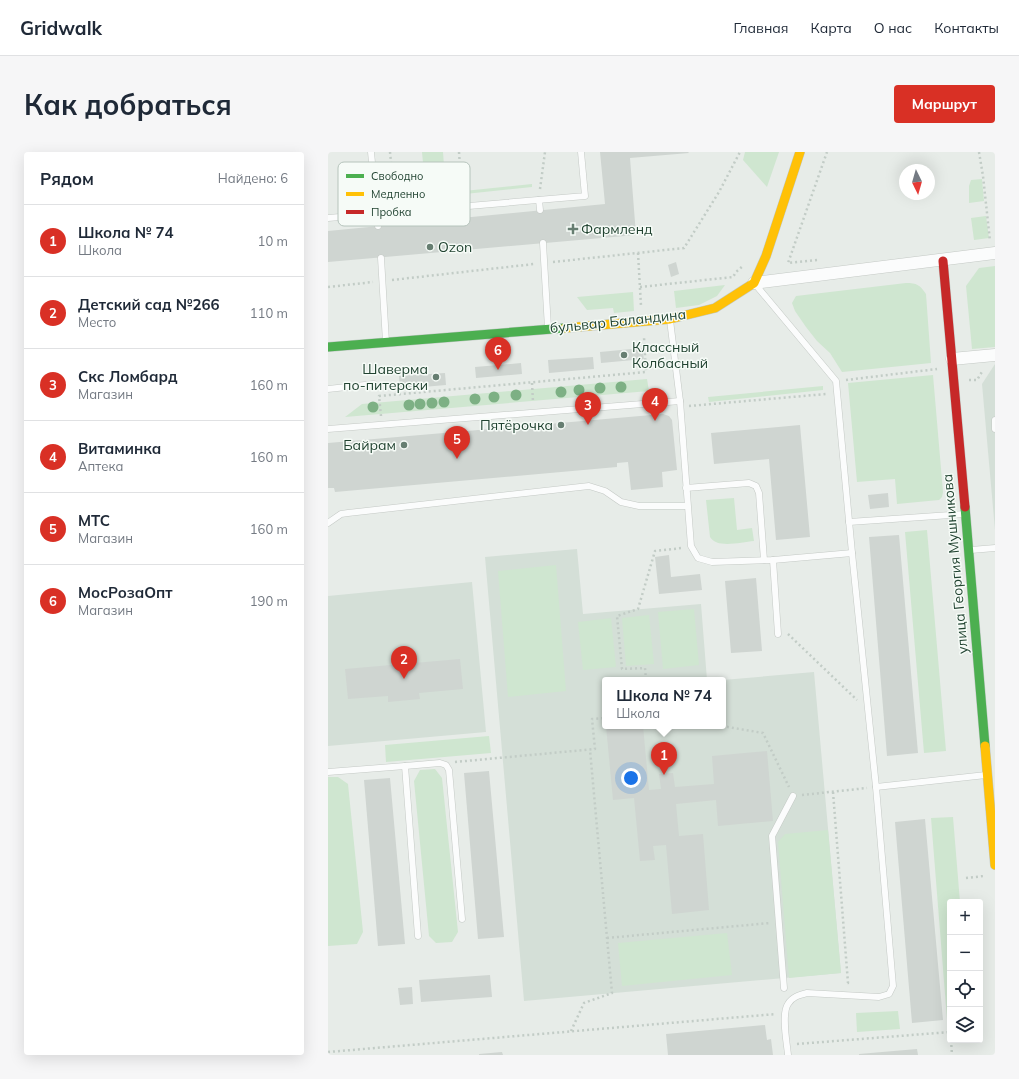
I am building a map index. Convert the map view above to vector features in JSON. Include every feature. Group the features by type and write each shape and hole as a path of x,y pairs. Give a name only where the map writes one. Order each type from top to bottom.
{"street":[{"path":"754,283 766,256 800,152"},
{"name":"бульвар Баландина","path":"328,347 670,319 715,308 754,283 994,254"},
{"name":"улица Георгия Мушникова","path":"943,261 995,865"},
{"path":"952,359 995,355"}],"lane":[{"path":"371,152 372,162"},
{"path":"470,206 585,196 582,152"},
{"path":"539,200 540,210"},
{"path":"328,218 338,217"},
{"path":"543,243 549,329"},
{"path":"381,258 386,342"},
{"path":"754,283 836,381 876,787 893,986 889,994 879,997 807,993 797,996 787,1005 784,1016 788,1055"},
{"path":"670,319 680,401 691,546 698,558 712,562 773,560 852,552"},
{"path":"328,389 374,384"},
{"path":"328,429 680,401"},
{"path":"995,420 995,429"},
{"path":"686,488 749,483 756,486 759,493 764,560"},
{"path":"328,523 341,514 348,513 588,486 605,491 622,502 638,506 687,506"},
{"path":"849,522 965,514"},
{"path":"969,550 995,548"},
{"path":"773,560 778,634"},
{"path":"328,772 440,763 446,765 449,770 462,919"},
{"path":"405,766 418,936"},
{"path":"876,787 987,775"},
{"path":"784,988 772,836 793,796"}],"path":[{"path":"390,152 391,162"},
{"path":"459,152 460,162"},
{"path":"539,200 545,152"},
{"path":"819,260 788,263 827,152"},
{"path":"979,152 990,241 994,254"},
{"path":"982,242 990,241"},
{"path":"381,424 379,396 646,372 638,253"},
{"path":"640,287 733,277 736,272 749,261"},
{"path":"836,381 938,369 954,382 977,380"},
{"path":"532,383 534,413"},
{"path":"646,677 645,668 622,669 617,616 638,609 655,551 691,546"},
{"path":"787,634 861,704"},
{"path":"440,763 595,749 592,719 602,718"},
{"path":"726,727 763,733 793,796 868,788 867,781"},
{"path":"570,1031 584,1003 612,993 590,750"},
{"path":"833,792 848,983 840,984"},
{"path":"966,878 985,876"},
{"path":"607,938 779,922"},
{"path":"328,1052 777,1014 776,1007"},
{"path":"787,1045 947,1032"},
{"path":"951,1043 952,1055"}],"shaded area":[{"path":"995,364 995,530 982,384"},
{"path":"577,549 583,614 701,604 707,677 602,677 602,729 726,729 726,680 814,672 841,973 524,1001 485,557"},
{"path":"472,582 486,732 328,746 328,596"}],"green space":[{"path":"422,152 443,152 444,162 423,162"},
{"path":"745,152 779,152 767,187 743,160"},
{"path":"982,179 984,201 969,203 969,186 971,180"},
{"path":"532,184 532,187 470,193 470,190"},
{"path":"986,216 989,238 974,240 971,218"},
{"path":"995,266 995,347 972,349 966,286 979,268"},
{"path":"906,283 918,285 926,294 931,363 842,372 830,353 817,341 806,327 795,311 792,303 796,296"},
{"path":"725,285 717,296 699,305 676,308 674,291"},
{"path":"633,292 634,311 614,313 613,308 587,310 577,297"},
{"path":"933,375 943,492 942,497 939,500 897,504 895,479 857,482 848,383"},
{"path":"647,379 649,391 345,417 362,404"},
{"path":"823,386 823,390 709,402 708,397"},
{"path":"734,498 737,530 752,528 754,541 724,544 713,541 710,537 706,500"},
{"path":"927,530 946,751 924,753 905,532"},
{"path":"556,565 566,691 508,697 498,571"},
{"path":"694,609 699,665 663,669 658,612"},
{"path":"649,615 654,664 626,666 622,618"},
{"path":"611,618 616,667 583,670 578,622"},
{"path":"489,736 491,753 386,762 385,745"},
{"path":"435,769 442,778 458,932 452,942 436,943 429,936 414,781 420,770"},
{"path":"328,777 338,777 348,784 363,932 357,944 328,946"},
{"path":"953,817 960,899 947,899 947,1019 931,818"},
{"path":"828,830 841,973 789,978 778,842 785,834"},
{"path":"727,933 732,975 622,986 618,943"},
{"path":"898,1011 900,1029 857,1032 856,1013"}],"building":[{"path":"600,152 689,153 630,158 636,235 328,262 328,231 379,226 470,226 470,217 605,204"},
{"path":"676,262 679,274 671,277 668,265"},
{"path":"642,348 644,359 601,363 600,352"},
{"path":"593,357 594,369 549,373 548,360"},
{"path":"521,363 522,374 476,378 475,367"},
{"path":"445,373 446,385 400,389 399,376"},
{"path":"663,414 669,416 672,420 677,470 662,472 663,487 631,490 628,462 617,463 617,467 335,492 334,488 328,488 328,443"},
{"path":"800,425 810,537 776,540 769,459 714,464 711,433"},
{"path":"888,493 889,507 870,509 868,495"},
{"path":"899,535 918,753 887,756 869,537"},
{"path":"669,555 671,577 700,574 702,590 659,594 655,557"},
{"path":"756,578 762,651 731,653 725,581"},
{"path":"460,659 463,689 419,693 420,699 388,702 388,696 348,699 345,669"},
{"path":"606,729 643,729 649,790 661,789 659,774 673,773 675,787 714,784 712,756 767,751 773,821 718,826 716,800 676,804 679,836 703,834 709,910 672,914 666,845 653,846 655,860 640,861 634,798 613,800"},
{"path":"489,771 504,937 478,939 464,773"},
{"path":"390,778 405,944 378,946 364,780"},
{"path":"925,819 943,1020 912,1023 895,822"},
{"path":"490,975 492,997 421,1002 419,980"},
{"path":"412,987 413,1004 400,1005 398,988"},
{"path":"765,1025 767,1040 771,1039 773,1055 668,1055 666,1034"},
{"path":"917,1049 918,1055 859,1055 859,1054"},
{"path":"502,1052 503,1055 479,1055 479,1054"}],"traffic: fast":[{"path":"328,347 565,328"},
{"path":"965,507 985,746"}],"traffic: slow":[{"path":"565,328 670,319 715,308 754,283 766,256 800,152"},
{"path":"985,746 995,865"}],"traffic: jam":[{"path":"943,261 965,507"}],"place":[{"name":"Фармленд","path":"573,229"},
{"name":"Ozon","path":"430,247"},
{"name":"Классный Колбасный","path":"624,355"},
{"name":"МосРозаОпт","path":"498,370"},
{"name":"Шаверма по-питерски","path":"436,377"},
{"name":"Витаминка","path":"655,421"},
{"name":"Пятёрочка","path":"561,425"},
{"name":"Скс Ломбард","path":"588,425"},
{"name":"Байрам","path":"404,445"},
{"name":"МТС","path":"457,459"},
{"name":"Детский сад №266","path":"404,679"},
{"name":"Школа № 74","path":"664,775"}]}
